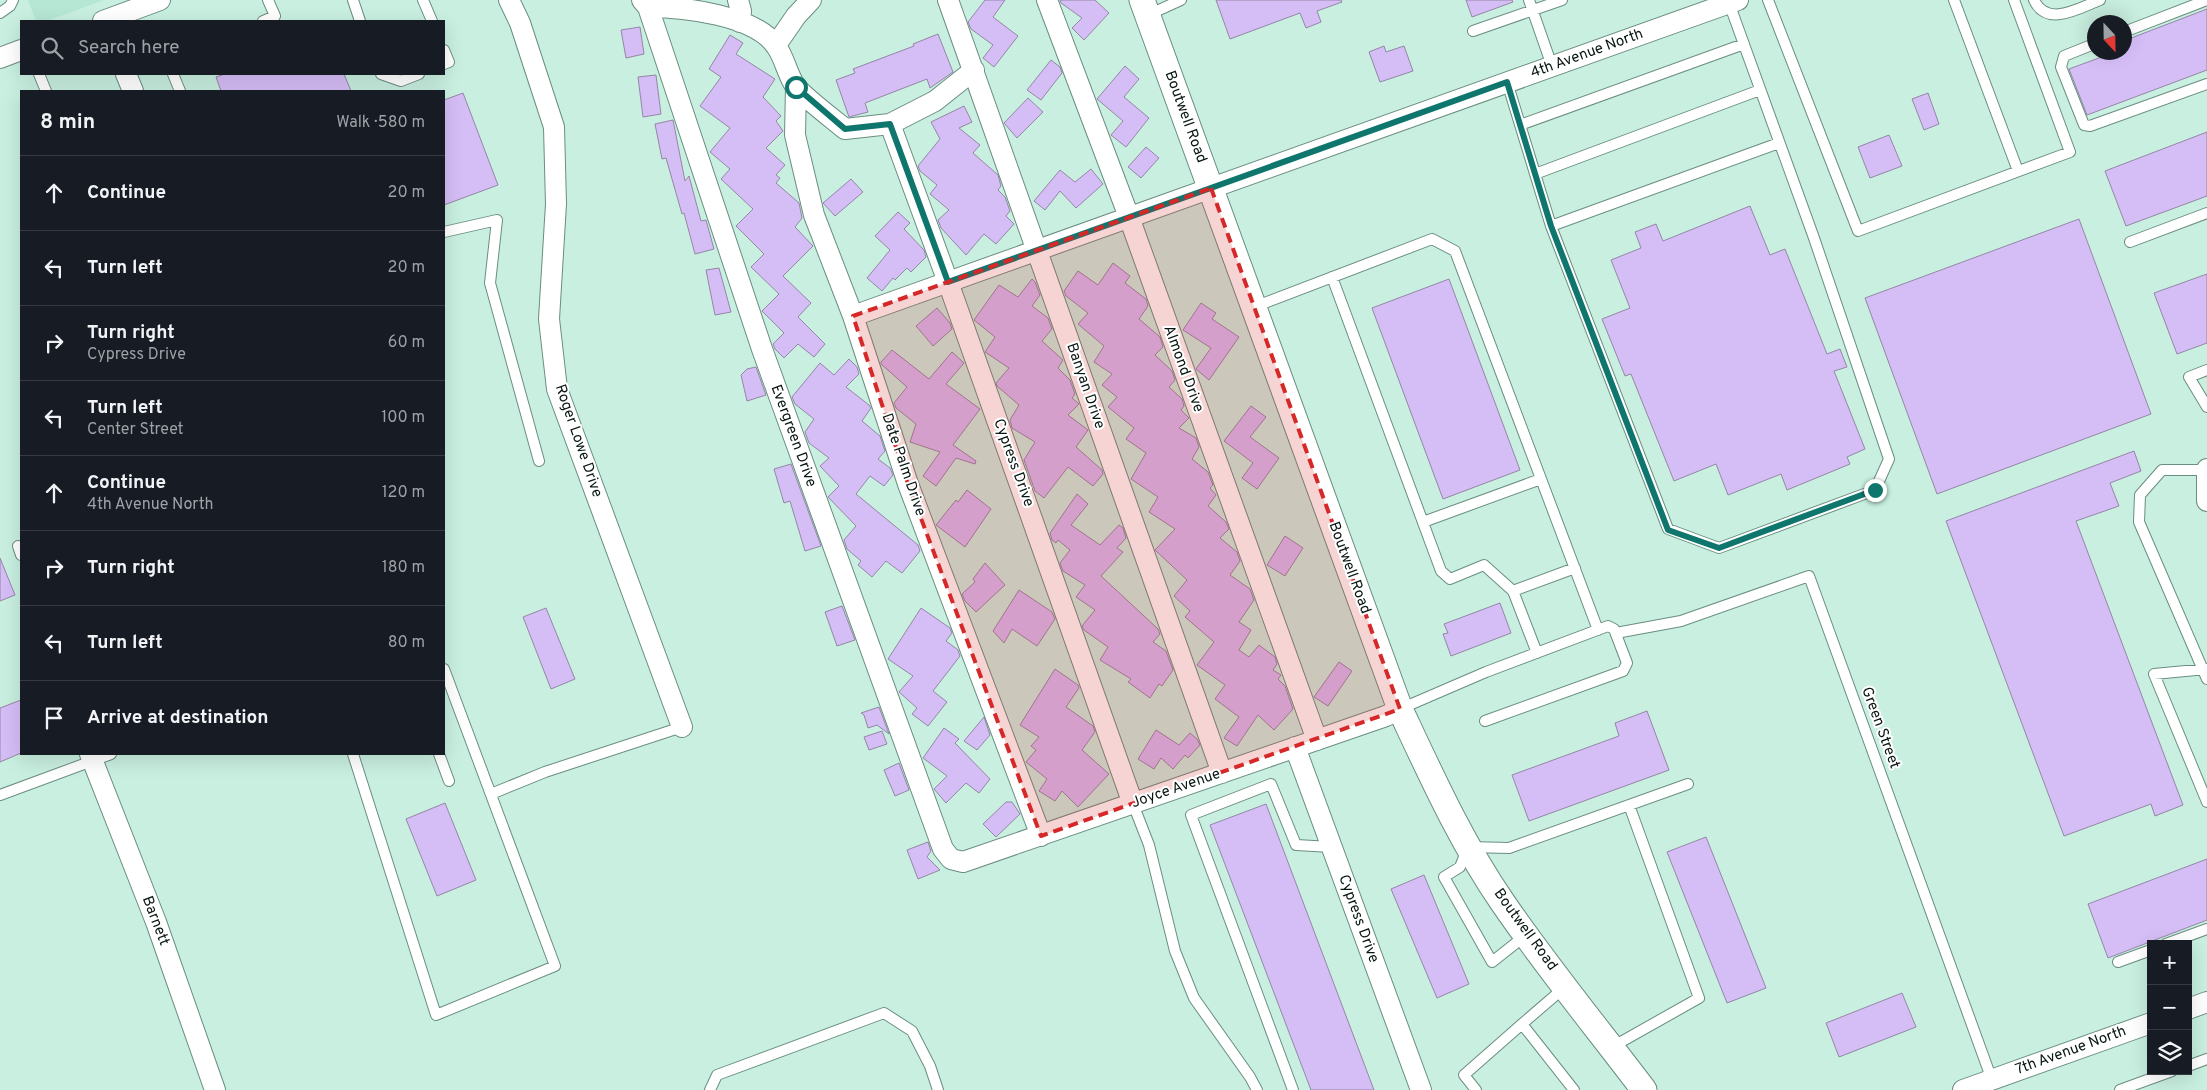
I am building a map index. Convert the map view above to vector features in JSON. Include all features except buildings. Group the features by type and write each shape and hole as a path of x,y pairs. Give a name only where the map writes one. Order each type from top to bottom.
{"street":[{"path":"108,20 160,0"},
{"name":"Roger Lowe Drive","path":"509,0 520,23 554,127 556,204 549,319 558,389 682,727"},
{"path":"738,0 741,11 740,22"},
{"path":"776,45 796,16 811,0"},
{"name":"Banyan Drive","path":"948,0 1222,773"},
{"name":"Almond Drive","path":"1047,0 1129,218 1317,740"},
{"name":"4th Avenue North","path":"852,316 1727,2"},
{"path":"645,4 694,10 740,22 761,32 776,45 796,87 845,129 890,124 936,101 974,70"},
{"name":"Evergreen Drive","path":"645,4 762,349 943,849 951,859"},
{"name":"Boutwell Road","path":"1145,8 1400,709 1437,789 1468,847 1502,903 1644,1090"},
{"path":"0,58 20,50"},
{"path":"126,75 133,90"},
{"name":"Date Palm Drive","path":"796,87 795,135 814,215 852,316 908,484 1041,836"},
{"name":"Cypress Drive","path":"890,124 1133,804"},
{"path":"2207,469 2207,501"},
{"name":"Joyce Avenue","path":"951,859 963,862 1041,836 1295,748 1400,709"},
{"name":"Cypress Drive","path":"1295,748 1421,1090"},
{"name":"Barnett","path":"98,756 215,1090"},
{"path":"2192,1008 2207,1002"},
{"name":"7th Avenue North","path":"1964,1090 2147,1024"}],"lane":[{"path":"0,13 10,6 14,0"},
{"path":"265,20 275,16 268,0"},
{"path":"353,0 360,20"},
{"path":"423,0 432,20"},
{"path":"1145,8 1181,0"},
{"path":"1473,31 1531,5 1562,0"},
{"path":"1768,0 1858,231 2070,152 2014,0"},
{"path":"1954,0 2018,171"},
{"path":"2034,0 2043,13 2052,15 2066,13 2100,0"},
{"path":"2132,29 2207,0"},
{"path":"1507,82 1551,226 1668,530 1719,548 1875,490 1889,459 1814,238 1727,2"},
{"path":"1531,5 1552,66"},
{"path":"1520,124 1744,44"},
{"path":"2087,47 2064,56 2061,67 2084,125 2090,126 2207,84"},
{"path":"445,52 449,62 445,64"},
{"path":"39,75 46,90"},
{"path":"173,75 180,90"},
{"path":"384,75 401,81 416,75"},
{"path":"1535,174 1760,90"},
{"path":"1551,226 1780,143"},
{"path":"2130,242 2207,213"},
{"path":"445,232 497,220 490,283 539,461"},
{"path":"1254,306 1432,239 1454,252 1598,630"},
{"path":"1332,277 1441,572 1450,578 1484,565 1513,591 1537,653"},
{"path":"2207,370 2188,377 2207,407"},
{"path":"2207,469 2162,470 2140,495 2139,522 2206,673 2154,674 2207,802"},
{"path":"1423,522 1541,479"},
{"path":"1513,591 1575,568"},
{"name":"Green Street","path":"1616,633 1681,621 1809,576 1992,1080"},
{"path":"1400,709 1486,672 1608,626 1614,629 1627,663 1623,671 1485,722"},
{"path":"353,755 436,1015 555,966 445,672"},
{"path":"491,794 545,772 682,727"},
{"path":"438,755 449,781"},
{"path":"0,794 98,756"},
{"path":"1293,1090 1191,815 1271,784 1296,845 1332,847"},
{"path":"1527,935 1492,962 1444,877 1460,867 1468,847 1509,848 1688,784"},
{"path":"1133,804 1149,845 1175,951 1194,998 1250,1076 1257,1090"},
{"path":"1612,1047 1699,998 1629,805"},
{"path":"2177,940 2207,929"},
{"path":"2118,962 2147,951"},
{"path":"1476,1090 1464,1075 1566,986"},
{"path":"710,1090 717,1075 884,1012 912,1031 930,1066 938,1090"},
{"path":"1522,1024 1574,1090"},
{"path":"2192,1065 2207,1059"},
{"path":"2120,1090 2161,1075"}],"highlighted area":[{"path":"1211,188 1400,709 1041,836 908,484 853,316"}],"shaded area":[{"path":"28,0 104,0 50,20 36,20"}],"route":[{"path":"796,87 845,129 890,124 948,282 1507,82 1551,226 1668,530 1719,548 1875,490"}]}
